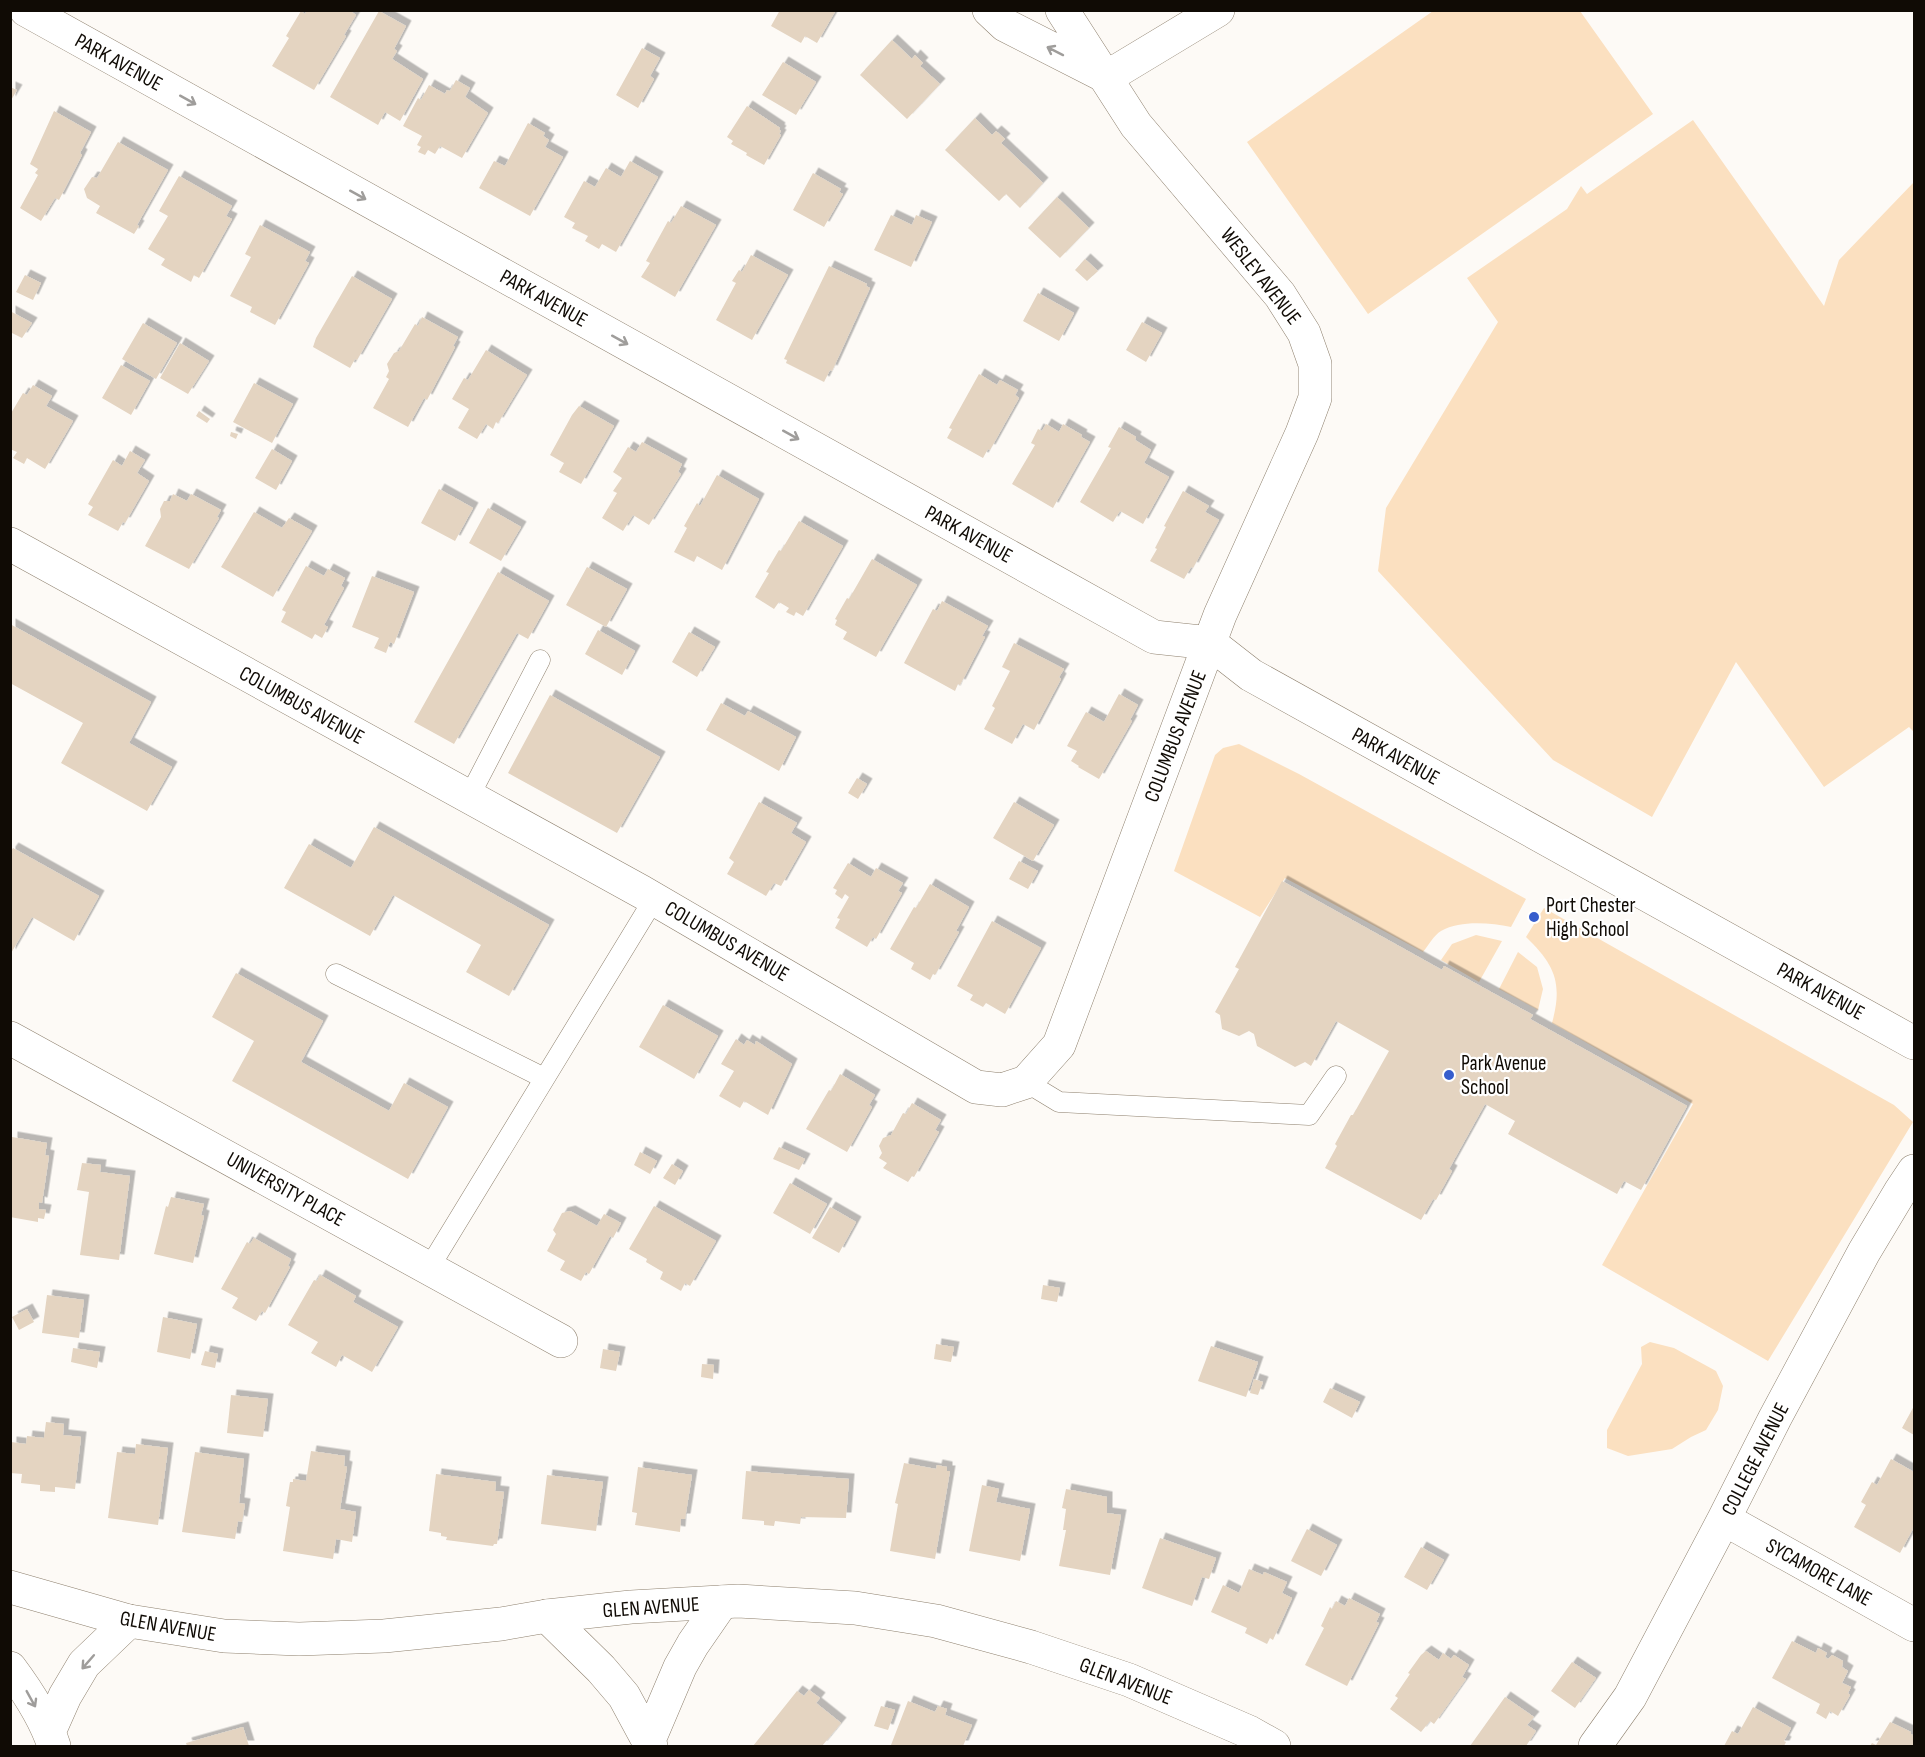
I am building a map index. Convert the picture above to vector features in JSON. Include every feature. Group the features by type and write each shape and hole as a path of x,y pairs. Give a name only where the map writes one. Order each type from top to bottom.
{"street":[{"name":"PARK AVENUE","path":"26,10 1154,637 1210,643 1251,675 1914,1043"},
{"path":"989,10 1005,25 1107,77 1218,10"},
{"name":"WESLEY AVENUE","path":"1062,10 1136,125 1280,295 1304,333 1315,364 1314,399 1302,433 1220,615 1210,643"},
{"name":"COLUMBUS AVENUE","path":"10,544 654,899 976,1087 1002,1090 1026,1082 1059,1045 1210,643"},
{"name":"UNIVERSITY PLACE","path":"10,1038 561,1341"},
{"name":"COLLEGE AVENUE","path":"1595,1746 1630,1697 1864,1252 1914,1171"},
{"name":"SYCAMORE LANE","path":"1724,1520 1914,1625"},
{"name":"GLEN AVENUE","path":"10,1587 129,1621 224,1636 299,1639 384,1636 631,1607 738,1601 855,1608 936,1620 1031,1647 1129,1680 1249,1732 1274,1746"},
{"path":"650,1743 680,1667 722,1602"},
{"path":"547,1616 601,1669 624,1696 650,1743"},
{"path":"51,1739 65,1696 84,1664 129,1621"},
{"path":"10,1668 23,1685 51,1739"}],"lane":[{"path":"469,797 540,660"},
{"path":"429,1268 654,899"},
{"path":"336,974 544,1078"},
{"path":"1026,1082 1059,1102 1309,1114 1336,1076"}],"shaded area":[{"path":"1433,11 1580,11 1653,114 1368,314 1247,142"},
{"path":"1693,120 1824,306 1839,260 1914,182 1914,732 1909,727 1824,787 1736,662 1652,817 1553,760 1378,571 1386,508 1498,322 1467,278 1567,209 1581,186 1587,194"},
{"path":"1239,744 1299,774 1526,899 1511,927 1476,923 1457,925 1441,931 1423,952 1285,878 1260,917 1174,871 1215,755 1223,748"},
{"path":"1544,908 1894,1105 1913,1122 1768,1361 1602,1265 1693,1104 1552,1023 1557,997 1554,976 1544,957 1526,937"},
{"path":"1476,935 1502,941 1479,982 1441,960 1452,944"},
{"path":"1518,952 1537,967 1543,989 1538,1010 1499,989"},
{"path":"1650,1342 1674,1348 1716,1371 1723,1386 1718,1410 1706,1430 1672,1449 1628,1456 1607,1448 1607,1430 1642,1364 1641,1347"}],"building":[{"path":"307,10 349,10 356,15 314,90 272,66 289,38 286,36 301,11 305,14"},
{"path":"780,10 836,10 817,43 805,36 801,43 771,26"},
{"path":"379,11 406,26 394,49 397,51 392,59 423,79 400,121 385,112 378,125 330,97"},
{"path":"892,40 912,59 915,55 923,63 920,66 940,84 907,119 860,75"},
{"path":"642,48 660,58 650,76 654,79 638,108 616,95"},
{"path":"783,62 816,82 796,115 762,95"},
{"path":"456,80 470,88 465,97 488,113 462,158 440,146 435,154 428,150 425,155 418,152 421,147 417,145 422,136 403,126 418,98 421,100 429,85 445,94 447,90 450,91"},
{"path":"10,87 17,90 10,102"},
{"path":"747,106 780,128 781,131 764,165 731,144 733,141 727,137"},
{"path":"54,111 91,132 59,200 55,198 41,221 20,208 38,175 35,173 38,169 30,164"},
{"path":"975,118 992,135 996,131 1005,139 1001,143 1043,183 1020,208 1006,194 999,201 945,150"},
{"path":"528,123 545,133 543,136 549,140 545,147 563,157 530,216 479,188 494,161 505,166"},
{"path":"118,142 168,170 134,234 96,213 100,206 87,198 84,189 92,177 97,178"},
{"path":"630,161 658,177 616,252 602,244 599,249 585,241 588,236 572,228 575,223 564,217 584,181 595,187 606,168 621,177"},
{"path":"813,173 841,189 839,192 843,194 824,227 793,210"},
{"path":"179,176 232,206 226,216 232,219 199,278 194,275 191,282 161,265 165,259 148,249 168,216 159,211"},
{"path":"1057,197 1089,228 1060,258 1028,228"},
{"path":"681,206 716,225 675,297 641,277 650,263 646,261 668,221 671,223"},
{"path":"891,215 912,225 916,215 932,222 911,267 874,250"},
{"path":"260,225 310,252 305,261 309,263 275,325 250,312 252,307 230,296 251,257 245,254"},
{"path":"751,255 788,275 752,340 716,320 736,283 732,281 739,270 742,272"},
{"path":"1085,259 1098,271 1087,281 1075,270"},
{"path":"829,266 867,284 866,286 870,288 832,371 830,370 824,382 786,363 787,360 784,359"},
{"path":"25,275 41,283 33,300 16,292"},
{"path":"352,276 392,299 357,360 355,359 350,368 313,347"},
{"path":"1038,293 1074,313 1059,341 1023,321"},
{"path":"10,311 32,323 22,338 10,332"},
{"path":"422,317 458,337 427,400 424,398 408,427 373,408 389,379 386,377 389,371 387,364 394,353 399,351 415,324 418,326"},
{"path":"1142,322 1162,333 1146,362 1126,350"},
{"path":"143,323 177,343 156,379 122,359"},
{"path":"180,343 209,361 188,394 160,378"},
{"path":"486,350 527,375 498,423 496,422 493,429 486,424 477,439 458,428 469,409 452,399 464,378 468,380"},
{"path":"121,365 150,381 131,415 102,398"},
{"path":"979,374 997,385 1000,380 1018,390 1015,395 1019,398 990,450 988,449 983,458 947,438 952,429 949,428"},
{"path":"254,383 293,404 272,443 233,422"},
{"path":"33,385 52,396 46,406 73,421 45,469 27,458 24,464 13,458 17,452 10,449 10,415 23,393 27,395"},
{"path":"579,406 614,426 581,484 559,472 564,463 550,455"},
{"path":"199,411 210,419 207,423 196,416"},
{"path":"1046,424 1059,432 1063,424 1090,442 1053,508 1012,484 1035,445 1031,443 1038,429 1042,431"},
{"path":"1119,427 1136,437 1135,440 1151,450 1144,463 1169,477 1143,524 1120,511 1113,522 1080,502 1111,448 1108,447"},
{"path":"231,432 238,434 236,439 230,436"},
{"path":"642,442 682,464 678,472 681,474 649,525 633,515 623,531 602,518 617,493 613,491 622,478 613,472 628,447 636,452"},
{"path":"272,449 292,461 276,490 255,478"},
{"path":"130,451 145,460 137,473 149,481 118,531 88,515 93,507 88,504 113,460 122,466"},
{"path":"717,475 759,499 722,570 697,556 694,562 674,552 687,528 684,526 697,503 700,506"},
{"path":"439,489 473,508 455,541 421,523"},
{"path":"1183,491 1209,506 1205,512 1219,520 1193,568 1191,567 1184,579 1150,561 1166,527 1164,526"},
{"path":"173,494 187,501 191,494 221,510 217,517 219,518 189,569 145,546 161,517 160,509 164,501 170,501"},
{"path":"488,508 521,527 501,561 469,543"},
{"path":"254,512 282,528 289,518 312,531 273,597 221,567"},
{"path":"799,521 843,546 803,616 796,612 794,616 786,612 789,608 779,602 774,609 755,597 769,573 766,572"},
{"path":"872,559 917,585 876,657 843,639 847,632 835,625 837,620 835,619"},
{"path":"306,566 324,576 328,569 345,578 341,586 344,588 324,625 328,627 322,638 315,634 312,639 281,622 286,612 282,610"},
{"path":"587,567 627,589 606,627 566,605"},
{"path":"498,572 549,601 528,639 517,633 454,744 414,722"},
{"path":"372,576 414,592 394,644 390,642 386,653 374,648 379,638 352,627"},
{"path":"942,601 988,626 982,636 985,637 955,691 904,663 933,609 937,611"},
{"path":"10,624 151,702 129,743 172,767 147,811 61,763 83,723 10,683"},
{"path":"598,630 635,651 622,675 585,654"},
{"path":"689,632 715,647 697,677 672,662"},
{"path":"1014,643 1064,669 1034,730 1023,724 1012,744 984,729 995,708 992,706 1010,671 1002,667"},
{"path":"1119,694 1138,705 1130,720 1132,721 1099,779 1071,761 1077,751 1067,746 1086,712 1104,722"},
{"path":"550,695 660,757 617,833 508,773"},
{"path":"721,703 745,716 748,711 796,737 779,771 706,730"},
{"path":"857,778 867,784 858,799 848,793"},
{"path":"759,802 797,823 791,833 806,842 781,886 774,883 766,896 727,874 734,862 729,858"},
{"path":"1014,802 1054,825 1033,861 993,838"},
{"path":"374,827 549,925 509,996 466,972 481,945 393,895 370,936 284,888 309,844 351,868"},
{"path":"13,848 99,896 74,941 32,917 10,955 10,852"},
{"path":"1019,861 1038,871 1028,889 1009,879"},
{"path":"848,863 871,877 876,868 903,883 898,891 902,893 876,939 873,937 867,947 835,928 840,919 837,918 849,897 845,894 842,899 835,894 837,890 833,888"},
{"path":"1282,881 1442,970 1444,966 1533,1015 1530,1019 1687,1106 1641,1190 1624,1181 1617,1194 1560,1163 1508,1134 1515,1121 1485,1104 1449,1169 1452,1171 1436,1200 1433,1199 1421,1220 1325,1168 1337,1146 1335,1144 1389,1051 1336,1021 1311,1066 1305,1062 1295,1067 1257,1046 1254,1034 1249,1031 1239,1036 1222,1029 1220,1015 1215,1012 1239,969 1235,967"},
{"path":"930,884 969,907 956,931 959,932 930,980 911,969 914,963 890,949"},
{"path":"992,921 1041,948 1005,1014 986,1003 983,1007 970,1000 973,995 957,986"},
{"path":"236,973 323,1021 301,1062 389,1111 404,1083 448,1107 408,1179 232,1081 254,1041 212,1017"},
{"path":"663,1005 718,1036 694,1079 639,1047"},
{"path":"736,1039 744,1045 747,1040 755,1045 756,1041 792,1064 768,1115 744,1101 740,1108 719,1096 734,1071 721,1064"},
{"path":"840,1074 875,1095 869,1105 872,1107 847,1152 806,1129"},
{"path":"912,1103 941,1120 935,1130 939,1132 914,1177 912,1176 908,1182 883,1168 887,1163 879,1158 882,1153 879,1146 883,1138 891,1135 903,1113 906,1114"},
{"path":"12,1137 47,1143 45,1155 49,1156 42,1203 39,1202 39,1209 46,1210 44,1219 38,1218 38,1222 10,1217"},
{"path":"779,1147 805,1159 799,1170 773,1159"},
{"path":"640,1152 657,1161 650,1174 634,1165"},
{"path":"82,1163 101,1165 100,1172 130,1176 119,1260 80,1255 89,1192 77,1190"},
{"path":"672,1164 683,1171 675,1185 663,1178"},
{"path":"790,1183 827,1204 810,1234 773,1213"},
{"path":"171,1197 204,1204 201,1215 204,1216 193,1263 154,1254 166,1206 168,1207"},
{"path":"654,1206 716,1241 690,1286 685,1283 681,1291 660,1279 663,1272 646,1262 647,1259 629,1249"},
{"path":"830,1207 856,1222 839,1253 812,1238"},
{"path":"570,1211 597,1226 604,1214 621,1223 613,1238 610,1236 589,1274 586,1272 581,1281 560,1270 565,1261 547,1251 556,1234 553,1230 562,1213"},
{"path":"254,1238 291,1259 288,1266 290,1267 265,1313 262,1311 256,1321 232,1308 238,1298 221,1289 247,1242 250,1244"},
{"path":"320,1275 356,1296 353,1302 398,1327 372,1372 342,1355 336,1367 311,1353 318,1342 288,1325 314,1280 317,1281"},
{"path":"1043,1285 1060,1288 1057,1302 1041,1299"},
{"path":"47,1295 84,1300 79,1338 42,1333"},
{"path":"27,1309 34,1322 19,1330 12,1317"},
{"path":"163,1317 197,1324 190,1359 157,1352"},
{"path":"936,1344 954,1347 951,1362 934,1359"},
{"path":"1211,1346 1258,1362 1246,1397 1198,1381"},
{"path":"73,1348 100,1352 97,1368 71,1362"},
{"path":"603,1349 620,1352 616,1371 600,1368"},
{"path":"205,1351 218,1354 215,1368 201,1365"},
{"path":"702,1364 714,1365 713,1379 701,1377"},
{"path":"1254,1379 1263,1382 1258,1395 1250,1393"},
{"path":"1330,1388 1360,1402 1352,1418 1323,1402"},
{"path":"231,1395 268,1399 263,1437 227,1433"},
{"path":"1914,1406 1914,1435 1902,1428"},
{"path":"46,1422 64,1424 63,1435 81,1437 75,1489 55,1487 55,1492 40,1491 40,1485 21,1483 22,1474 10,1473 11,1442 26,1444 27,1436 44,1438"},
{"path":"136,1444 168,1448 158,1525 108,1518 117,1452 135,1454"},
{"path":"311,1451 345,1456 344,1466 347,1467 340,1509 356,1512 352,1542 336,1539 333,1559 283,1551 290,1507 286,1506 290,1482 293,1482 293,1479 306,1481"},
{"path":"195,1452 244,1459 239,1503 245,1504 242,1522 238,1521 235,1539 182,1532"},
{"path":"1891,1459 1914,1472 1914,1527 1900,1553 1854,1527 1866,1505 1861,1502 1872,1482 1877,1485"},
{"path":"904,1463 936,1469 937,1465 947,1467 947,1471 950,1471 935,1559 890,1551 898,1504 895,1503"},
{"path":"638,1467 692,1475 685,1519 681,1519 680,1532 635,1525 637,1513 632,1512"},
{"path":"746,1471 849,1479 846,1518 801,1517 800,1524 775,1521 774,1526 764,1525 764,1521 742,1519"},
{"path":"436,1474 496,1482 495,1491 504,1492 497,1544 493,1546 446,1540 447,1537 441,1536 441,1533 429,1531"},
{"path":"547,1475 603,1482 596,1531 541,1524"},
{"path":"982,1485 999,1489 996,1502 1030,1509 1020,1561 969,1551"},
{"path":"1066,1489 1107,1497 1107,1513 1121,1515 1110,1575 1059,1566 1066,1530 1063,1530 1066,1509 1062,1508"},
{"path":"1307,1529 1337,1545 1321,1576 1291,1561"},
{"path":"1160,1538 1216,1558 1209,1579 1202,1577 1192,1606 1142,1588"},
{"path":"1421,1547 1444,1560 1427,1590 1404,1577"},
{"path":"1249,1569 1263,1575 1264,1572 1287,1582 1282,1593 1292,1598 1273,1640 1270,1638 1267,1644 1245,1633 1247,1628 1211,1612 1223,1585 1239,1593"},
{"path":"1349,1598 1380,1614 1376,1622 1379,1623 1347,1686 1305,1665 1324,1628 1321,1626 1330,1607 1332,1609 1336,1601 1345,1606"},
{"path":"1792,1641 1816,1653 1818,1648 1827,1653 1825,1657 1828,1659 1832,1655 1843,1661 1842,1667 1848,1671 1842,1683 1851,1687 1848,1693 1850,1695 1838,1716 1830,1711 1826,1719 1816,1713 1820,1704 1772,1678"},
{"path":"1426,1651 1439,1660 1443,1653 1451,1659 1454,1655 1469,1665 1462,1677 1466,1679 1434,1724 1430,1721 1421,1732 1390,1709 1398,1698 1395,1696 1410,1674 1408,1673"},
{"path":"1572,1662 1596,1678 1575,1708 1551,1691"},
{"path":"809,1690 820,1698 816,1703 841,1723 822,1746 753,1746 797,1691 804,1696"},
{"path":"1505,1697 1534,1717 1527,1725 1536,1731 1526,1746 1470,1746"},
{"path":"908,1701 935,1712 938,1706 947,1709 945,1715 972,1725 963,1746 891,1745"},
{"path":"881,1706 895,1710 888,1730 874,1726"},
{"path":"1753,1707 1791,1728 1784,1741 1786,1742 1784,1746 1724,1746 1732,1731 1738,1734"},
{"path":"1890,1722 1911,1732 1914,1736 1914,1746 1870,1746 1872,1743 1876,1745"},
{"path":"243,1727 249,1746 187,1746 186,1743"}],"place":[{"name":"Port Chester High School","path":"1534,917"},
{"name":"Park Avenue School","path":"1449,1075"}]}
